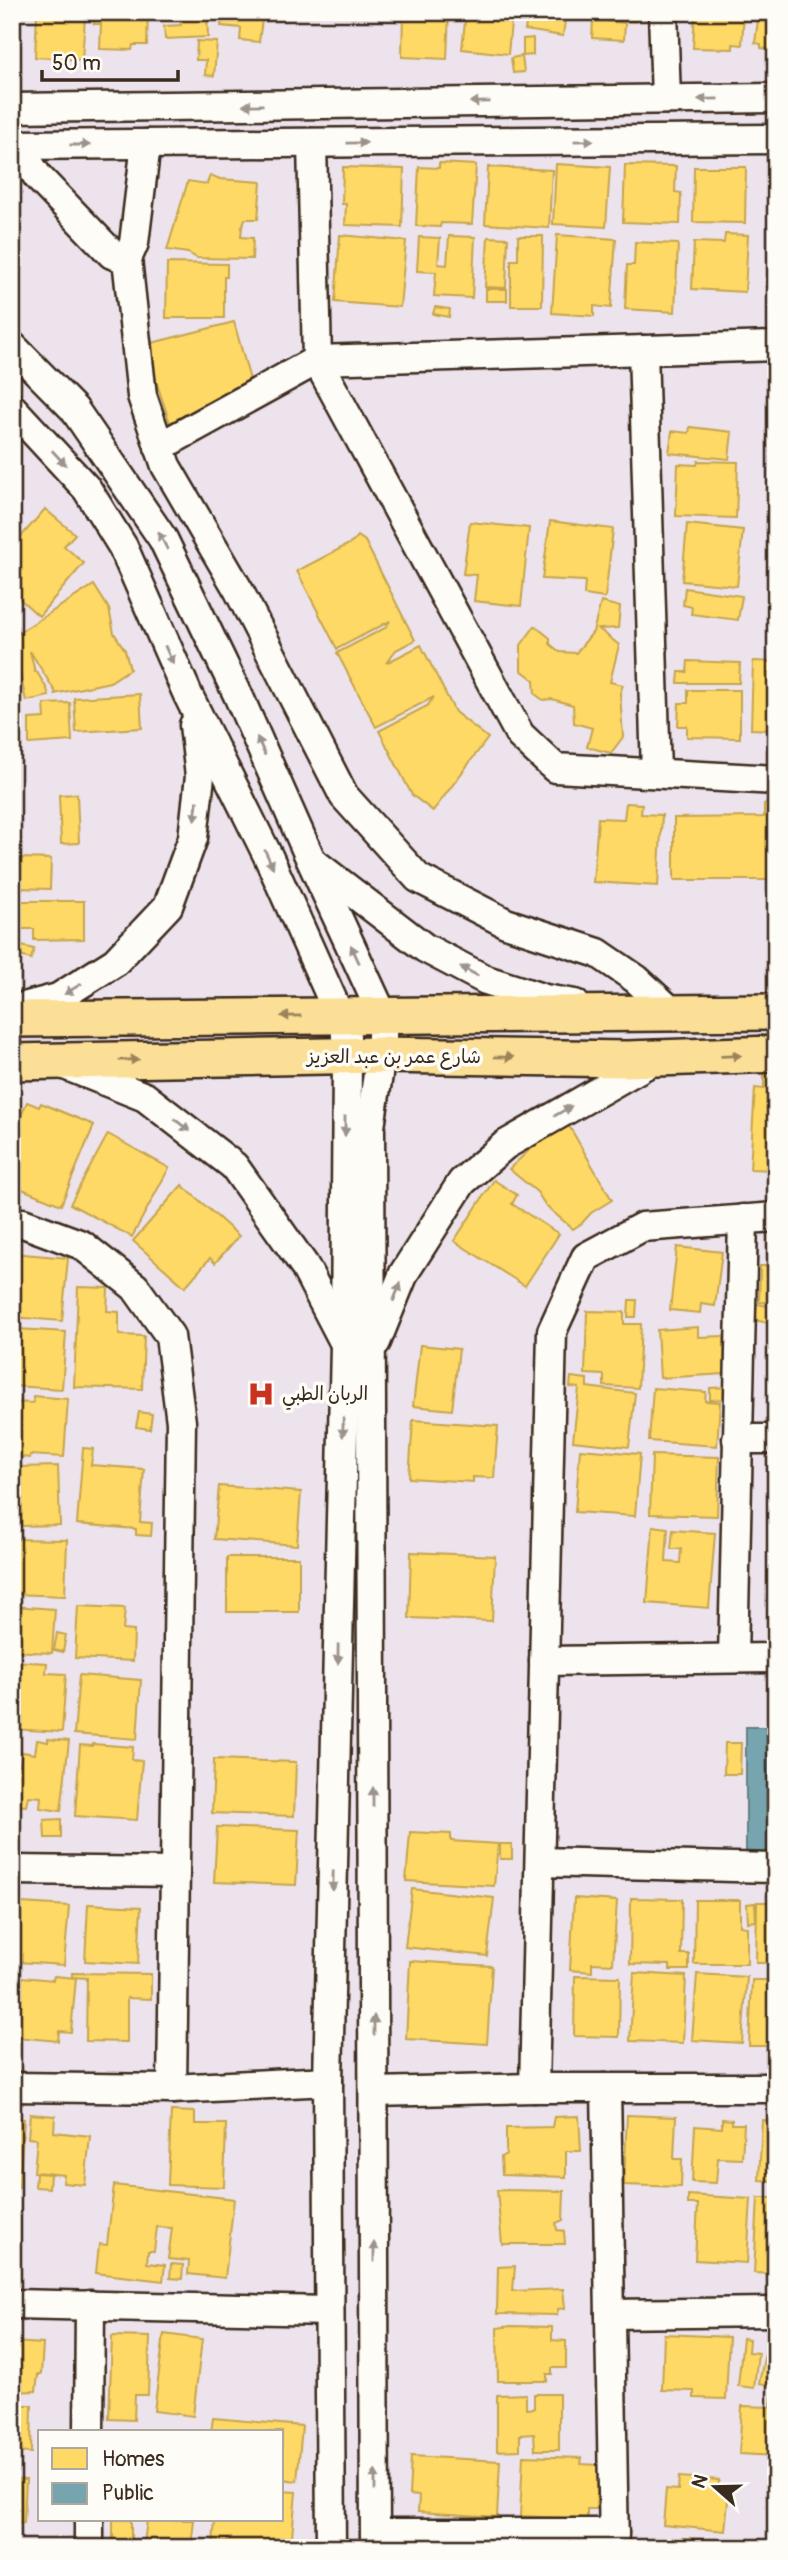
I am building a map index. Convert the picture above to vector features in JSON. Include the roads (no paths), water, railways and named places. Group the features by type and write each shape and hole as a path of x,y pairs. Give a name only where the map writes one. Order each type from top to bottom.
{"main road":[{"path":"12,1019 776,1012"},
{"name":"شارع عمر بن عبد العزيز","path":"12,1062 364,1056 658,1058 776,1054"}],"street":[{"path":"663,12 666,99"},
{"path":"12,108 776,98"},
{"path":"13,145 776,139"},
{"path":"312,143 317,360 520,735 555,768 776,780"},
{"path":"146,144 134,243 127,259 142,396 166,466 239,591 344,796 418,878 506,923 598,953 636,979 673,1013"},
{"path":"13,145 38,177 112,254 127,259"},
{"path":"12,346 74,409 163,539 238,695 383,1016 364,1056 358,1350 328,2081 331,2548"},
{"path":"159,447 317,360 776,346"},
{"path":"643,350 656,773"},
{"path":"12,408 87,489 123,547 188,695 268,856 336,1008 345,1016 364,1056"},
{"path":"12,1010 58,998 116,962 168,906 193,838 201,776 188,695"},
{"path":"311,860 376,907 425,948 485,980 545,999 629,1013"},
{"path":"358,1350 462,1182 505,1144 658,1058"},
{"path":"56,1062 145,1097 234,1166 304,1265 358,1350 374,2092 376,2540 614,2540 606,2088"},
{"path":"534,2088 552,1331 586,1257 642,1227 776,1217"},
{"path":"733,1658 743,1219"},
{"path":"12,1223 23,1223 82,1245 135,1287 170,1336 181,1422 172,2090"},
{"path":"737,1439 776,1439"},
{"path":"544,1661 776,1658"},
{"path":"540,1862 776,1868"},
{"path":"12,1870 174,1872"},
{"path":"12,2087 172,2090 328,2081"},
{"path":"374,2092 534,2088 776,2088"},
{"path":"12,2304 329,2311"},
{"path":"89,2430 90,2305"},
{"path":"610,2314 776,2312"},
{"path":"89,2522 89,2548"}],"place":[{"name":"الربان الطبي","path":"261,1394"}]}
